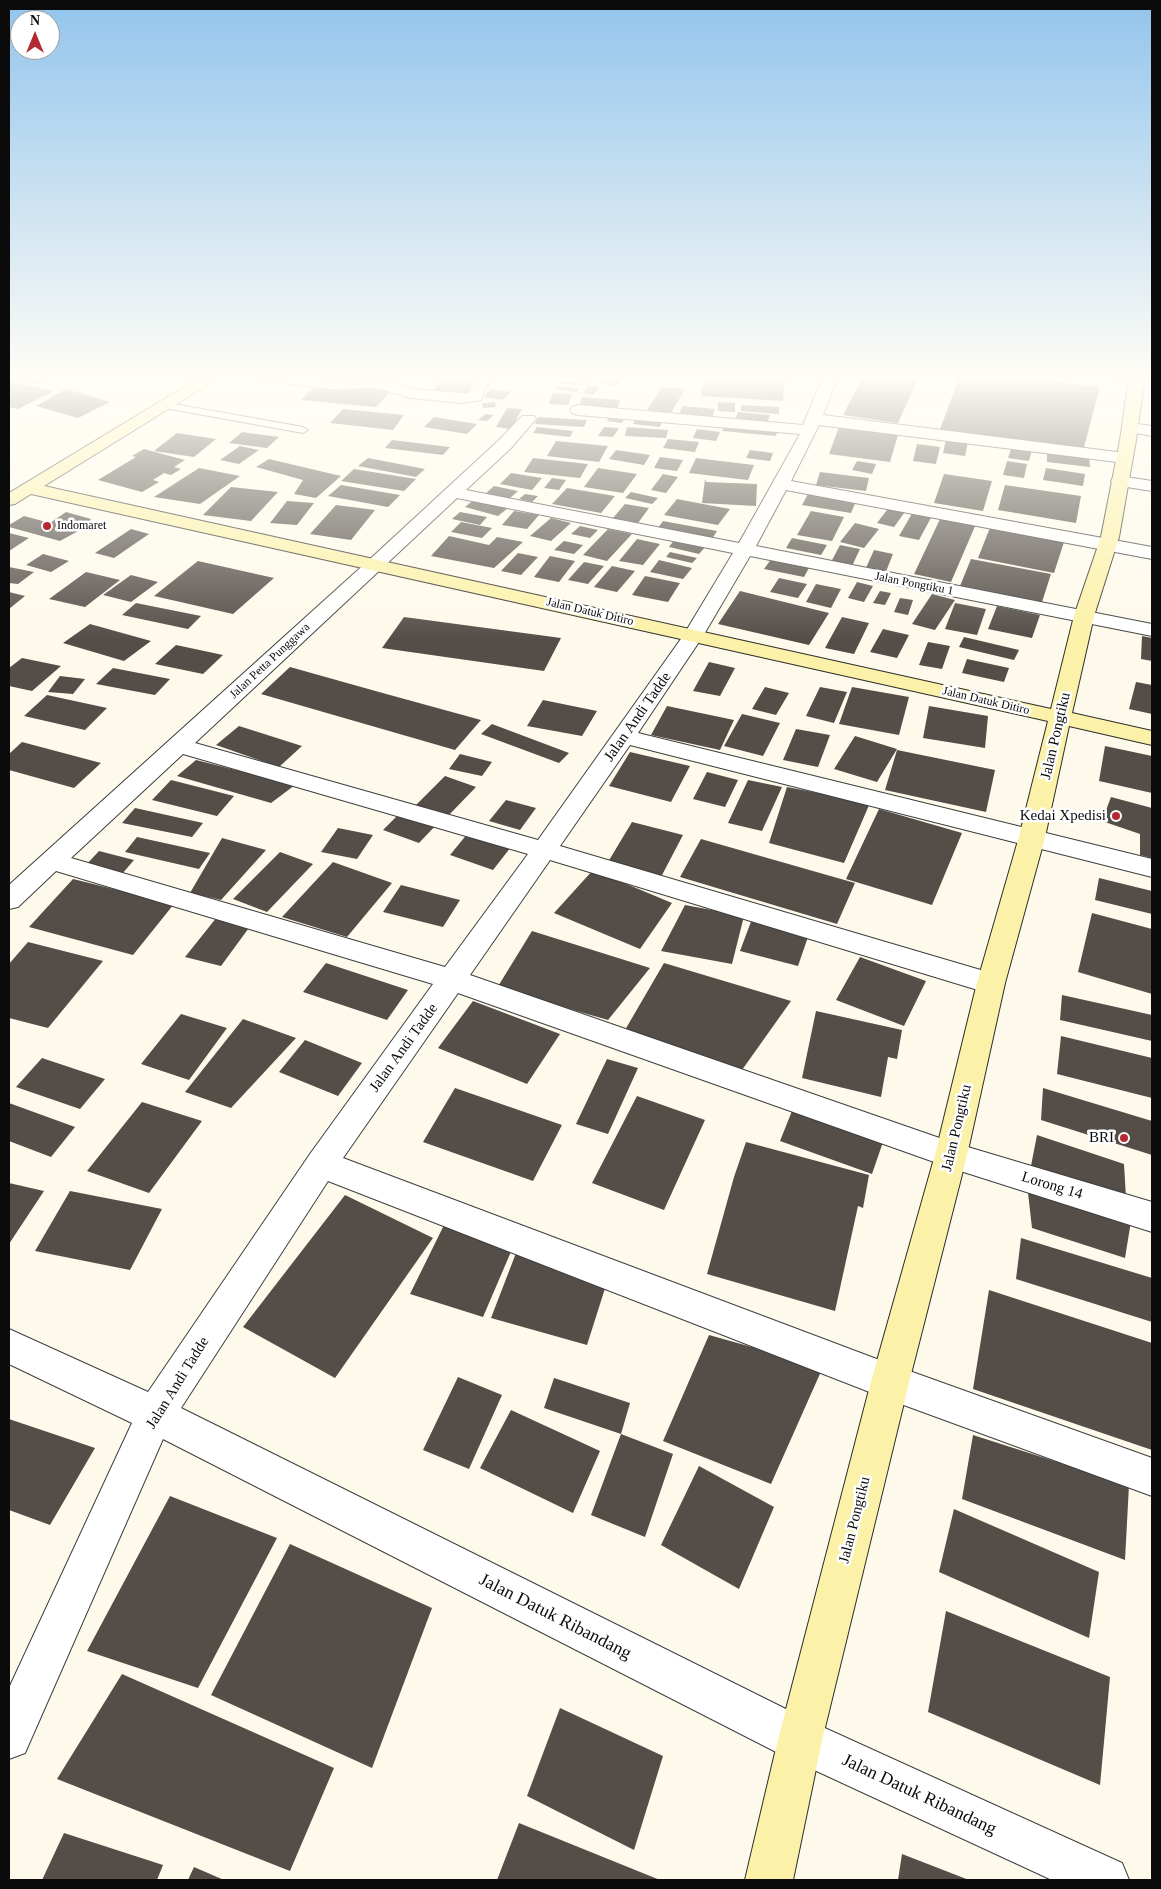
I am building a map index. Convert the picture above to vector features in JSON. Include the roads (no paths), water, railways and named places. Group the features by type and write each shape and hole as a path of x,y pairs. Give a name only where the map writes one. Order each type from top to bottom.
{"street":[{"path":"9,500 67,464"},
{"name":"Jalan Petta Punggawa","path":"9,900 483,464"},
{"name":"Jalan Andi Tadde","path":"9,1737 155,1416 321,1164 624,737 693,636 744,551 791,464"},
{"name":"Jalan Pongtiku","path":"769,1880 800,1740 890,1382 951,1155 991,983 1032,838 1084,616 1108,545 1124,464"},
{"path":"1120,481 1152,486"},
{"path":"781,484 1152,553"},
{"name":"Jalan Datuk Ditiro","path":"28,488 1152,738"},
{"name":"Jalan Pongtiku 1","path":"452,492 1152,630"},
{"path":"624,737 1152,868"},
{"path":"178,745 544,850 991,983"},
{"name":"Lorong 14","path":"51,861 452,980 951,1155 1152,1217"},
{"path":"321,1164 890,1382 1152,1477"},
{"name":"Jalan Datuk Ribandang","path":"9,1346 155,1416 800,1740 1105,1880"}],"place":[{"name":"Indomaret","path":"47,526"},
{"name":"Kedai Xpedisi","path":"1116,816"},
{"name":"BRI","path":"1124,1138"}]}
